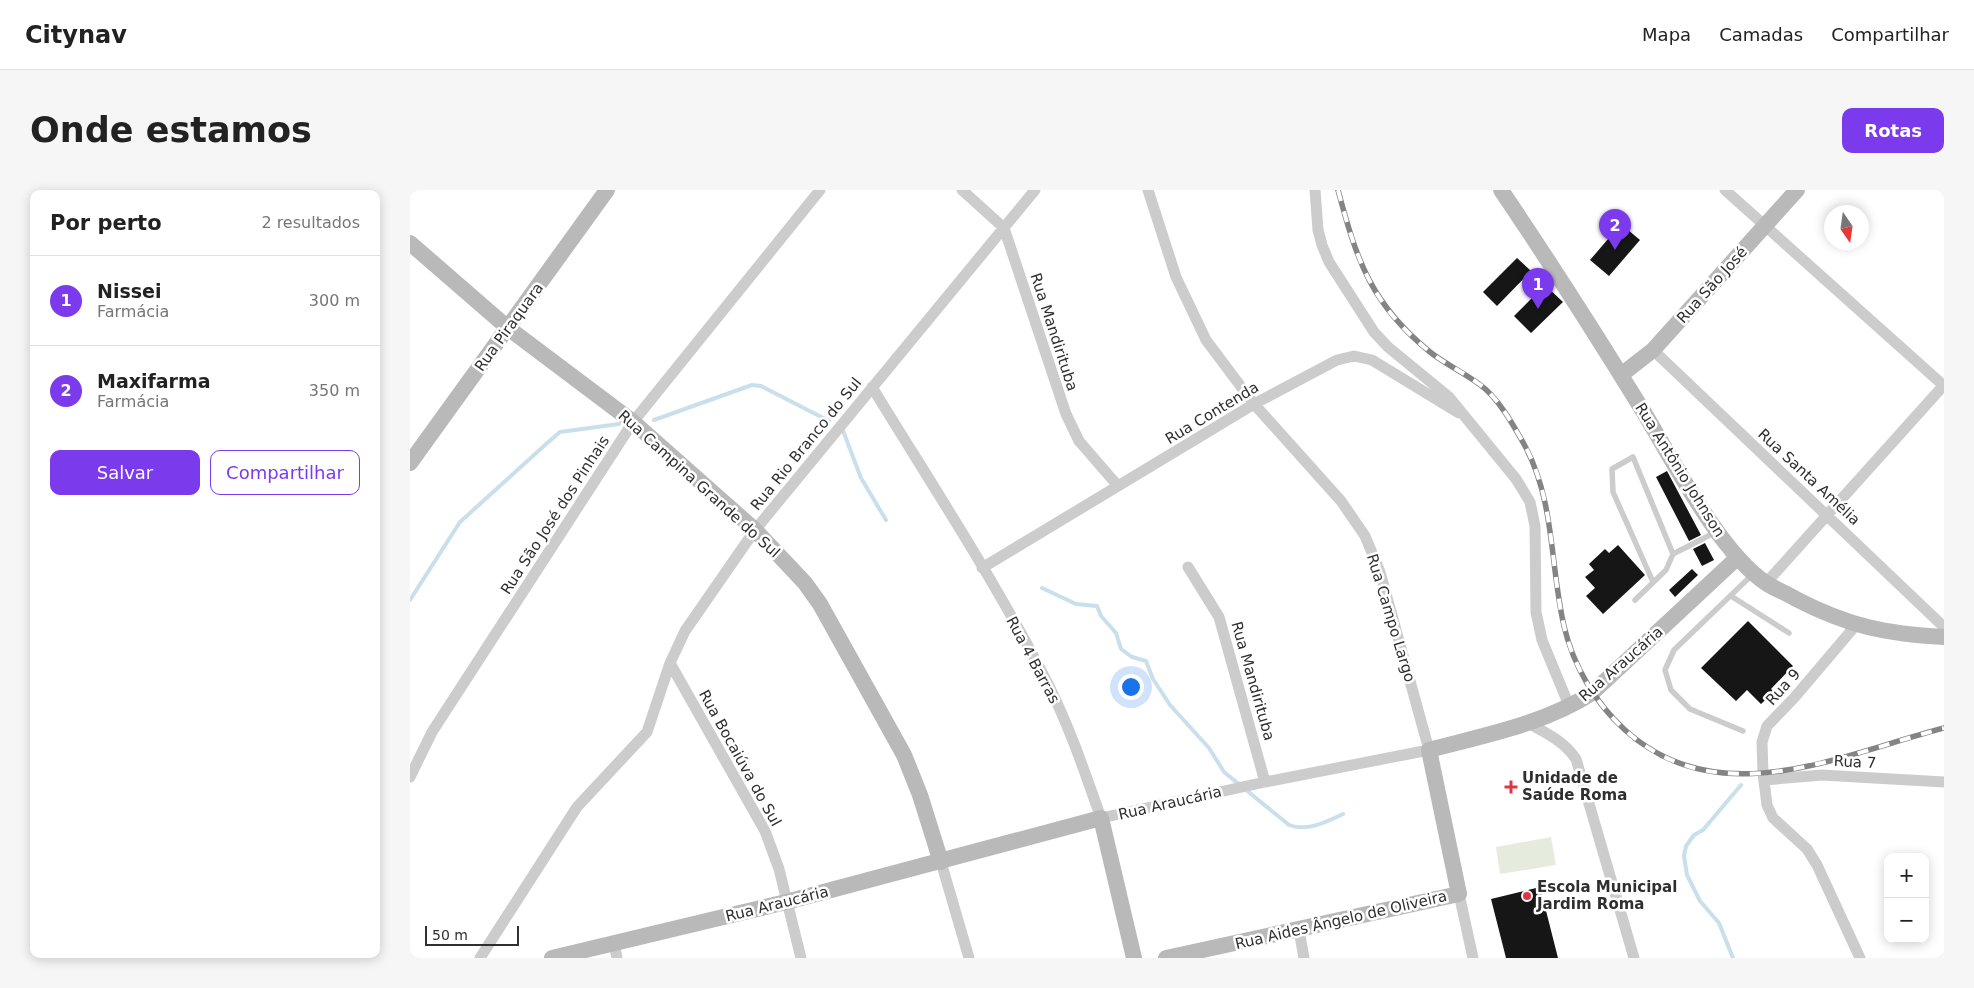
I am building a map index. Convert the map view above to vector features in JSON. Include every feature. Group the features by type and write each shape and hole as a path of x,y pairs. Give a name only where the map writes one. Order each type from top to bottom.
{"street":[{"name":"Rua Piraquara","path":"410,463 607,190"},
{"name":"Rua São José dos Pinhais","path":"410,776 415,756 633,422 820,190"},
{"name":"Rua Mandirituba","path":"962,190 1004,228 1066,414 1080,442 1118,486"},
{"name":"Rua Rio Branco do Sul","path":"480,958 577,807 647,732 670,662 685,631 755,530 1035,190"},
{"name":"Rua Campo Largo","path":"1148,190 1176,276 1206,340 1254,404 1340,501 1365,536 1380,572 1429,750 1473,958"},
{"path":"1315,190 1318,230 1329,262 1374,332 1388,347 1449,397 1516,479 1530,502 1535,526 1536,612 1542,640 1570,708"},
{"name":"Rua Antônio Johnson","path":"1502,190 1737,558 1760,578 1826,614 1856,625 1903,635 1944,637"},
{"path":"1725,190 1944,385 1829,515 1760,578"},
{"name":"Rua São José","path":"1621,375 1653,350 1797,190"},
{"name":"Rua Campina Grande do Sul","path":"410,244 508,328 633,422 755,530 805,583 820,604 904,755 920,795 969,958"},
{"name":"Rua Santa Amélia","path":"1653,350 1829,515 1944,627"},
{"name":"Rua Contenda","path":"982,568 1254,404 1337,360 1354,356 1372,360 1462,415"},
{"name":"Rua 4 Barras","path":"872,387 982,568 1048,684 1069,730 1101,818 1134,958"},
{"name":"Rua Araucária","path":"552,958 616,951 786,902 1101,818 1265,782 1429,750 1528,724 1570,708 1592,693 1737,558"},
{"name":"Rua Mandirituba","path":"1188,567 1219,616 1265,782"},
{"name":"Rua 9","path":"1856,625 1794,698 1767,726 1762,742 1766,806 1773,818 1807,849 1817,865 1860,958"},
{"name":"Rua Bocaiúva do Sul","path":"670,662 765,831 779,869 801,958"},
{"path":"1528,724 1558,740 1576,758 1634,958"},
{"name":"Rua 7","path":"1764,780 1822,775 1944,782"},
{"name":"Rua Aides Ângelo de Oliveira","path":"1166,958 1458,894"},
{"path":"1299,930 1304,958"}],"lane":[{"path":"1653,582 1613,492 1612,469 1633,457 1673,554"},
{"path":"1635,600 1666,570 1673,554 1718,531"},
{"path":"1743,731 1690,709 1671,690 1665,670 1674,650 1731,596 1760,578"},
{"path":"1731,596 1789,633"}],"shaded area":[{"path":"1551,837 1556,865 1500,874 1496,847"}],"building":[{"path":"1621,224 1640,240 1609,276 1590,260"},
{"path":"1517,258 1531,271 1497,306 1483,292"},
{"path":"1545,285 1563,302 1531,333 1514,316"},
{"path":"1667,471 1701,535 1689,541 1656,477"},
{"path":"1705,543 1714,560 1702,566 1693,549"},
{"path":"1618,545 1645,575 1603,614 1586,596 1595,588 1585,577 1594,570 1589,564 1605,549 1609,553"},
{"path":"1692,569 1698,575 1675,597 1669,590"},
{"path":"1748,621 1793,666 1771,689 1774,692 1761,704 1747,690 1736,701 1701,668"},
{"path":"1540,887 1558,958 1506,958 1491,899"}],"waterway":[{"path":"654,420 752,385 761,386 829,421"},
{"path":"410,600 460,522 560,432 619,424"},
{"path":"842,428 861,478 886,520"},
{"path":"1042,588 1076,604 1097,606 1101,616 1116,633 1121,649 1132,657 1146,661 1153,679 1170,705 1209,748 1224,772 1289,825 1310,827 1343,814"},
{"path":"1733,958 1719,923 1700,901 1687,875 1684,856 1686,846 1694,835 1703,830 1741,785"}],"railway":[{"path":"1338,190 1360,260 1369,280 1393,316 1430,352 1473,380 1493,396 1525,446 1535,467 1542,489 1568,641 1579,669 1595,696 1625,730 1661,755 1700,769 1740,774 1781,771 1822,763 1944,728"}],"place":[{"name":"Maxifarma","path":"1615,250"},
{"name":"Nissei","path":"1538,309"},
{"name":"Unidade de Saúde Roma","path":"1511,787"},
{"name":"Escola Municipal Jardim Roma","path":"1527,896"}]}
